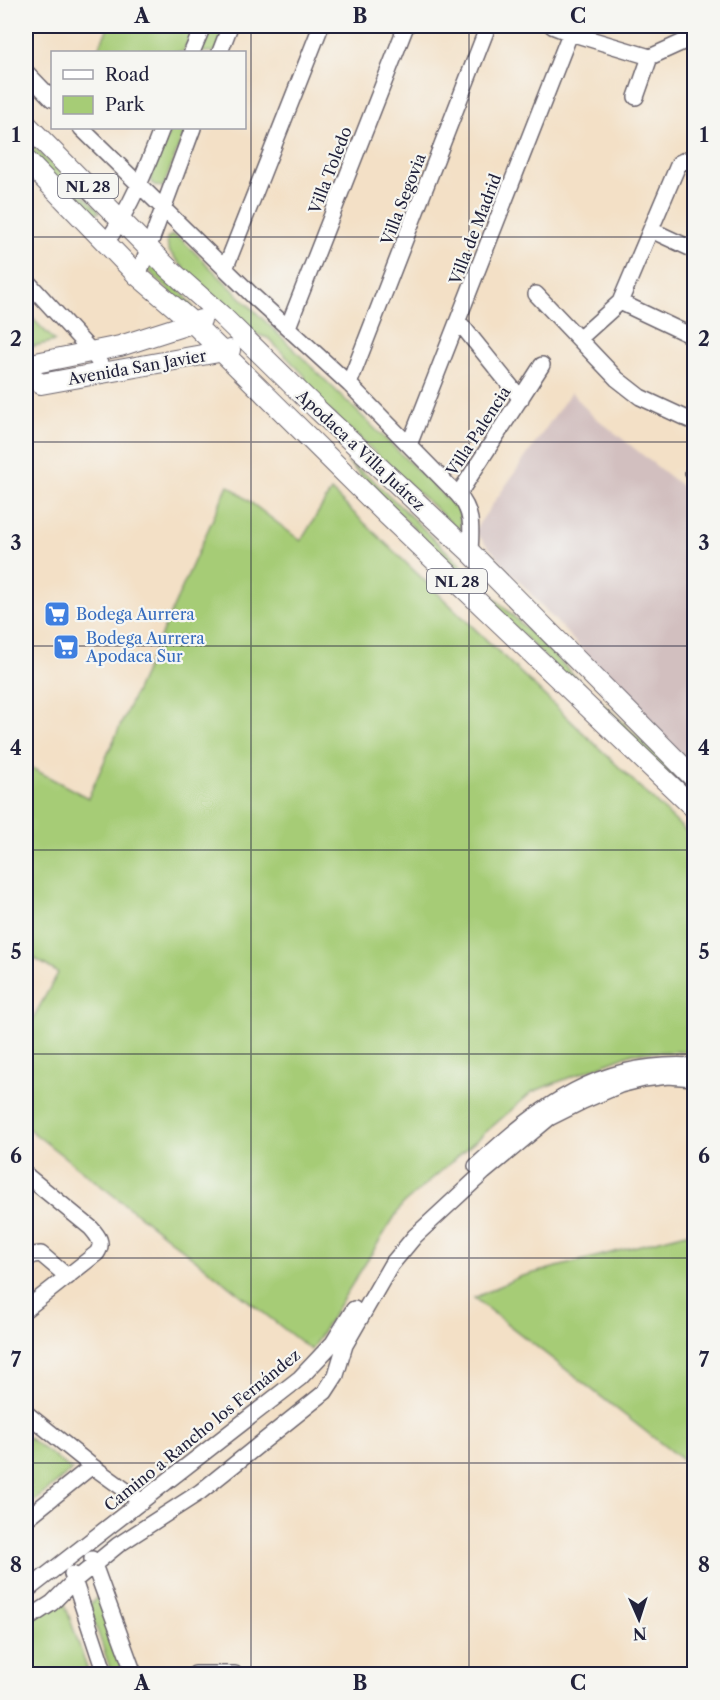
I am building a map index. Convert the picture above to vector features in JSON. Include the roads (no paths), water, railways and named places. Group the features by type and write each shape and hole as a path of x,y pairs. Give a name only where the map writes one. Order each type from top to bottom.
{"main road":[{"name":"Apodaca a Villa Juárez","path":"26,124 168,268 221,315 470,552 694,778"},
{"name":"Apodaca a Villa Juárez","path":"26,160 138,276 192,322 388,516 694,808"},
{"path":"26,365 120,346 192,322 221,315"},
{"name":"Avenida San Javier","path":"30,381 106,373 251,345"},
{"path":"555,675 573,656"}],"street":[{"path":"192,51 203,26"},
{"path":"220,51 230,26"},
{"path":"225,269 321,26"},
{"name":"Villa Toledo","path":"288,327 406,26"},
{"name":"Villa Segovia","path":"350,384 489,26"},
{"path":"552,26 571,29 650,57 694,37"},
{"name":"Villa de Madrid","path":"409,445 459,322 571,29"},
{"path":"636,97 650,57"},
{"path":"26,72 51,98"},
{"path":"82,129 225,269 350,384 458,495"},
{"path":"106,243 140,186 162,129"},
{"path":"138,276 193,129"},
{"path":"579,339 621,302 679,163 690,162"},
{"path":"651,230 694,250"},
{"path":"26,280 92,352 106,373"},
{"path":"536,294 617,379 640,397 694,422"},
{"path":"621,302 694,337"},
{"path":"459,322 521,399"},
{"name":"Villa Palencia","path":"470,552 471,518 467,506 458,495 542,365"},
{"name":"Camino a Rancho los Fernández","path":"26,1592 307,1371 333,1343 376,1275 408,1231 537,1113 581,1087 614,1074 644,1067 673,1064 694,1066"},
{"path":"26,1620 52,1603 74,1581 118,1545 200,1492 325,1392 336,1375 345,1344 391,1265 415,1236 484,1172 549,1118 620,1084 644,1078 668,1076 694,1078"},
{"path":"26,1175 91,1228 99,1238 100,1249 26,1309"},
{"path":"26,1260 33,1255 41,1254 68,1276"},
{"path":"26,1413 92,1466 142,1502"},
{"path":"26,1519 92,1466"},
{"path":"87,1545 134,1674"},
{"path":"67,1560 105,1674"},
{"path":"195,1674 235,1674"}],"place":[{"name":"Bodega Aurrera","path":"57,614"},
{"name":"Bodega Aurrera Apodaca Sur","path":"66,647"}]}
